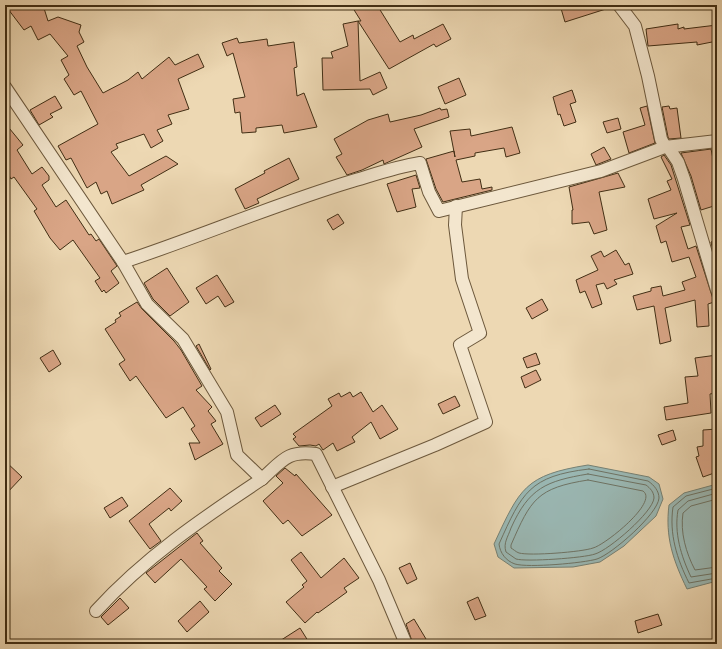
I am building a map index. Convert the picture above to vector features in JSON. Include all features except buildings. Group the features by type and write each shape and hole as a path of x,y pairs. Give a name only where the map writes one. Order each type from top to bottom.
{"street":[{"path":"619,5 635,26 648,76 661,139 678,162 717,290"},
{"path":"5,87 123,262 147,304 183,340 228,412 237,455 262,479"},
{"path":"123,262 180,243 326,189 396,167 420,163 429,192 439,211 602,171 666,147 717,141"},
{"path":"332,487 435,445 486,422 460,345 480,333 462,279 455,225 456,206"},
{"path":"96,611 129,577 170,542 216,509 262,479 289,454 301,452 316,454 379,580 406,644"}],"water":[{"path":"588,465 649,477 659,484 663,499 656,516 624,546 600,562 573,567 514,568 498,557 494,544 511,509 527,487 550,474"},
{"path":"717,484 717,581 687,589 671,548 668,528 669,505 684,493"}]}
